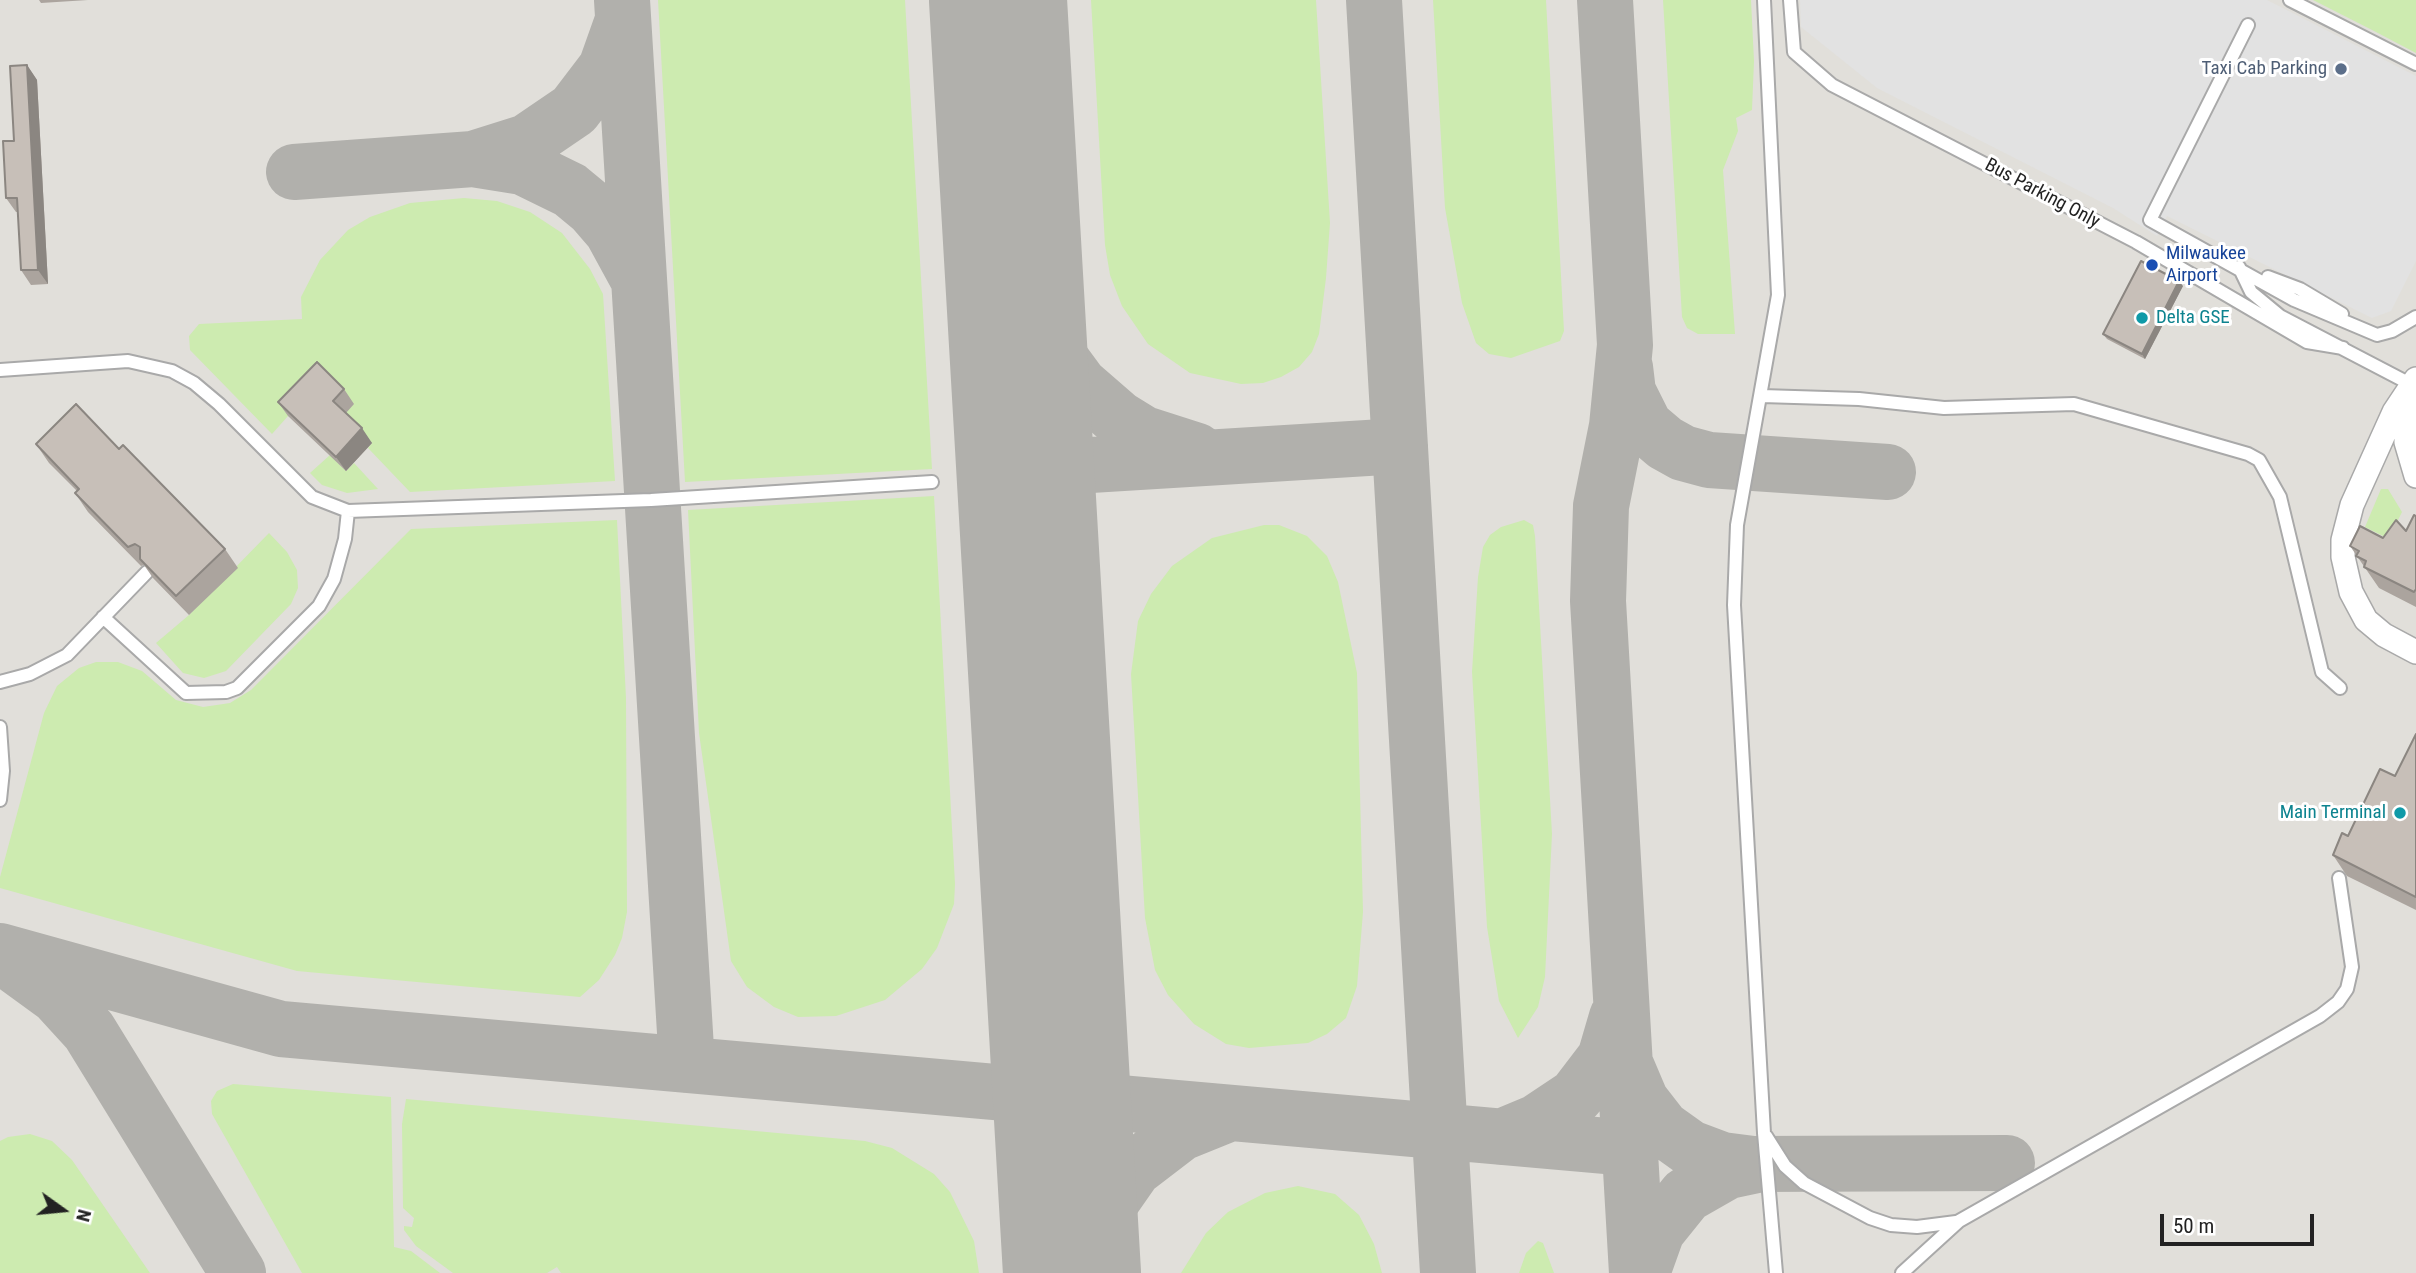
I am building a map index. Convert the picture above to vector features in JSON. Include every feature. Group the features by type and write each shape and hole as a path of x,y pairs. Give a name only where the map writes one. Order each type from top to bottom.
{"street":[{"path":"2415,384 2405,429 2409,458 2416,476"},
{"path":"2415,384 2394,412 2352,505 2343,540 2343,557 2351,592 2366,620 2384,635 2416,652"}],"lane":[{"path":"1764,0 1779,272 1762,396 1737,525 1734,605 1764,1133 1776,1273"},
{"name":"Bus Parking Only","path":"1790,0 1794,52 1832,85 2136,242 2307,342 2343,348"},
{"path":"2290,0 2416,64"},
{"path":"2249,25 2150,220 2294,300 2377,335 2385,334 2416,317"},
{"path":"2238,267 2251,292 2280,316 2415,384"},
{"path":"0,370 128,361 172,370 194,383 219,404 312,497 348,511 651,499 932,482"},
{"path":"1762,396 1859,399 1944,408 2074,404 2248,454 2259,460 2280,497 2322,672 2340,688"},
{"path":"103,617 186,693 226,692 237,688 319,606 334,579 345,539 348,511"},
{"path":"0,682 30,674 66,655 147,572"},
{"path":"0,727 3,771 0,800"},
{"path":"1902,1273 1959,1221 2308,1023 2338,1002 2347,989 2352,967 2339,878"},
{"path":"1764,1133 1785,1166 1804,1183 1870,1218 1891,1225 1917,1227 1959,1221"}],"shaded area":[{"path":"0,0 2416,0 2416,1273 0,1273"},
{"path":"1800,0 2267,0 2416,76 2416,261 2391,311 2372,318 2167,216 2157,236 2113,208 1877,88 1801,27"}],"green space":[{"path":"658,0 905,0 932,469 685,482"},
{"path":"1091,0 1316,0 1330,223 1326,278 1319,334 1312,352 1299,367 1281,377 1263,383 1241,384 1190,373 1148,344 1122,306 1110,275 1105,245"},
{"path":"1433,0 1546,0 1564,331 1560,341 1511,358 1489,354 1476,343 1462,303 1445,208"},
{"path":"1663,0 1751,0 1754,61 1752,110 1736,118 1738,131 1723,170 1735,334 1698,334 1687,328 1682,317"},
{"path":"2313,0 2416,0 2416,53 2376,32"},
{"path":"464,198 497,201 530,212 562,233 590,269 603,294 615,481 410,492 368,448 372,443 288,416 272,434 190,350 189,336 199,324 302,319 301,297 320,260 348,230 370,217 410,203"},
{"path":"330,455 346,471 354,463 378,489 347,493 322,485 310,473"},
{"path":"2381,489 2388,489 2402,512 2395,526 2405,547 2365,527"},
{"path":"934,496 954,904 937,948 922,969 885,1000 836,1016 798,1017 774,1007 747,987 731,961 699,733 688,510"},
{"path":"617,520 626,698 627,912 622,938 615,955 599,980 580,997 297,971 0,888 0,877 44,713 57,686 79,668 96,662 118,662 142,671 176,700 203,707 230,703 251,690 411,529"},
{"path":"1524,520 1533,525 1535,536 1552,834 1545,977 1538,1007 1518,1038 1499,1001 1487,927 1472,672 1478,577 1483,547 1490,535 1501,527"},
{"path":"1264,525 1279,525 1307,536 1327,556 1338,582 1357,673 1363,912 1357,986 1346,1018 1327,1034 1308,1043 1249,1048 1226,1044 1194,1024 1168,995 1155,970 1145,918 1131,674 1138,621 1151,594 1172,566 1212,538"},
{"path":"269,533 287,552 297,570 298,588 291,604 226,671 204,678 183,673 156,643 189,615"},
{"path":"233,1084 391,1097 394,1247 411,1251 440,1273 302,1273 212,1114 211,1101 217,1091"},
{"path":"406,1099 865,1141 892,1148 934,1174 950,1192 974,1241 979,1273 561,1273 557,1267 547,1273 453,1273 416,1246 404,1230 404,1226 412,1227 414,1218 403,1208 402,1124"},
{"path":"30,1134 52,1141 72,1160 150,1273 0,1273 0,1141"},
{"path":"1298,1186 1335,1194 1359,1215 1374,1244 1382,1273 1181,1273 1206,1233 1228,1212 1265,1193"},
{"path":"1538,1241 1543,1243 1554,1273 1519,1273 1526,1253"}],"building":[{"path":"27,65 38,270 21,270 17,198 6,198 3,141 14,141 10,66"},
{"name":"Delta GSE","path":"2141,261 2179,281 2142,354 2103,334"},
{"path":"317,362 344,389 333,401 362,428 336,457 278,402"},
{"path":"76,404 119,449 123,445 225,549 176,596 140,559 140,547 135,544 128,547 75,493 79,489 36,444"},
{"path":"2414,515 2414,592 2364,567 2366,561 2356,556 2359,551 2350,546 2360,526 2383,538 2396,520 2406,531"},
{"path":"2416,734 2416,897 2333,855 2342,833 2348,836 2380,769 2395,776"}],"taxiway":[{"path":"622,0 687,1065"},
{"path":"1374,0 1448,1273"},
{"path":"1605,0 1625,345 1617,426 1601,506 1598,601 1637,1273"},
{"path":"473,159 527,142 574,110 606,68 622,23"},
{"path":"294,172 473,159 523,167 570,190 593,209 612,231 636,275"},
{"path":"1012,255 1044,336 1080,385 1118,418 1144,434 1197,451"},
{"path":"1625,367 1628,392 1645,426 1665,443 1683,453 1709,460 1888,472"},
{"path":"1025,469 1400,446"},
{"path":"0,951 281,1029 1629,1148"},
{"path":"13,964 57,996 89,1031 238,1273"},
{"path":"1501,1137 1537,1122 1576,1096 1605,1058 1617,1017"},
{"path":"1627,1068 1641,1101 1662,1128 1690,1148 1722,1160 1753,1164 2007,1163"},
{"path":"1080,1273 1097,1222 1134,1169 1181,1133 1228,1114"},
{"path":"1642,1273 1657,1231 1686,1195 1728,1171 1761,1164"}],"runway":[{"path":"998,0 1072,1273"}],"place":[{"name":"Taxi Cab Parking","path":"2341,69"},
{"name":"Milwaukee Airport","path":"2152,265"},
{"name":"Delta GSE","path":"2142,318"},
{"name":"Main Terminal","path":"2400,813"}]}
